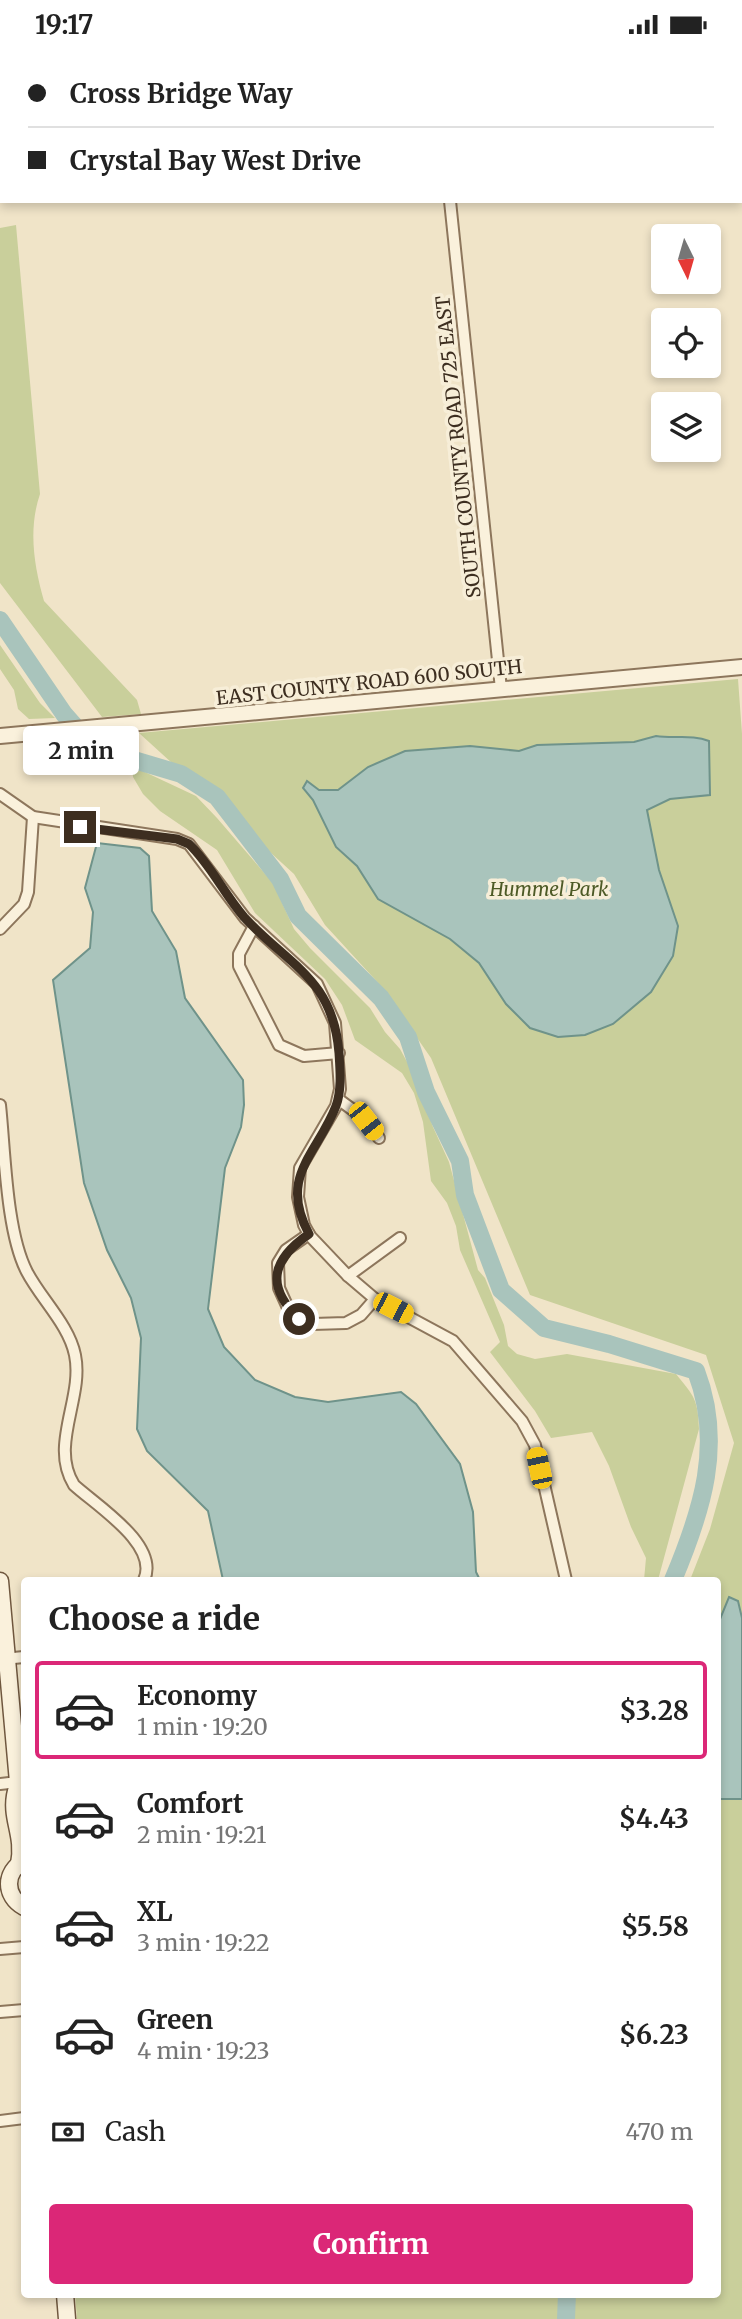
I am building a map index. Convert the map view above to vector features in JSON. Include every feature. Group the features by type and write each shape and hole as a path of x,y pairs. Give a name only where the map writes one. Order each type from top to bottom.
{"main road":[{"path":"0,1581 4,1659 21,1792"},
{"path":"19,1782 14,1801 21,1835"},
{"path":"16,1904 9,1883 21,1850"},
{"path":"65,2298 67,2319"}],"street":[{"name":"SOUTH COUNTY ROAD 725 EAST","path":"450,203 501,689"},
{"name":"EAST COUNTY ROAD 600 SOUTH","path":"0,736 742,667"},
{"path":"0,794 33,817 177,839 189,844 254,926 317,984 335,1023 339,1053 338,1099 300,1168 298,1197 309,1234 348,1276 375,1299 453,1341 529,1433 565,1577"},
{"path":"0,929 24,904 28,891 33,817"},
{"path":"254,926 239,954 239,965 279,1045 304,1056 339,1053"},
{"path":"338,1099 363,1118 379,1138"},
{"path":"0,1105 2,1145 21,1257 75,1354 76,1373 65,1451 69,1476 74,1485 143,1549 145,1577"},
{"path":"309,1234 286,1250 278,1263 279,1288 289,1310 299,1319 313,1324 346,1323 361,1315 375,1299"},
{"path":"348,1276 400,1238"},
{"path":"0,1784 19,1782"},
{"path":"0,1949 21,1947"},
{"path":"0,2012 21,2010"},
{"path":"0,2121 21,2118"}],"green space":[{"path":"16,225 40,494 33,534 40,588 44,601 137,700 141,714 102,717 0,583 0,228"},
{"path":"0,645 40,703 55,718 29,719 18,709 14,690 0,669"},
{"name":"Hummel Park","path":"738,679 742,734 742,2319 77,2319 75,2298 721,2298 721,1577 691,1577 710,1529 734,1443 706,1355 530,1295 431,1058 381,986 325,925 294,874 139,733"},
{"path":"132,766 196,796 273,883 294,929 370,1008 400,1049 417,1080 433,1127 449,1162 478,1270 485,1278 504,1325 508,1346 517,1354 535,1359 567,1354 676,1374 691,1393 698,1411 699,1429 659,1577 644,1577 646,1558 631,1527 609,1466 592,1432 551,1438 535,1411 490,1352 500,1342 460,1250 456,1226 447,1203 431,1181 423,1122 414,1093 402,1073 355,1040 342,1005 325,979 255,913 217,850 160,811 143,794 133,777"}],"water":[{"path":"656,736 709,741 710,795 670,799 647,810 659,870 678,926 673,956 651,992 613,1024 585,1035 558,1037 530,1028 506,1004 479,963 450,939 378,899 357,866 336,847 313,800 303,788 307,781 319,790 338,790 368,767 405,751 470,746 519,751 537,745 634,742"},
{"path":"97,843 140,848 149,856 152,911 176,951 185,998 243,1080 241,1127 225,1168 208,1309 224,1347 255,1380 295,1397 328,1402 401,1392 416,1404 460,1464 473,1512 478,1577 222,1577 208,1511 147,1451 137,1429 141,1338 131,1298 107,1250 84,1183 53,980 90,948 93,912 85,888"},
{"path":"729,1597 738,1601 742,1618 742,1799 721,1799 721,1617"}],"waterway":[{"path":"0,620 64,714 94,748 181,774 217,797 280,879 298,916 381,998 408,1037 426,1092 460,1161 465,1195 501,1290 544,1328 609,1344 696,1371 704,1398 709,1451 706,1477 693,1529 674,1577"},
{"path":"566,2319 567,2298"}],"route":[{"path":"80,827 177,839 189,844 198,852 246,918 317,984 335,1023 340,1089 336,1105 300,1168 297,1186 300,1213 309,1234 286,1250 277,1269 283,1300 299,1319"}]}
